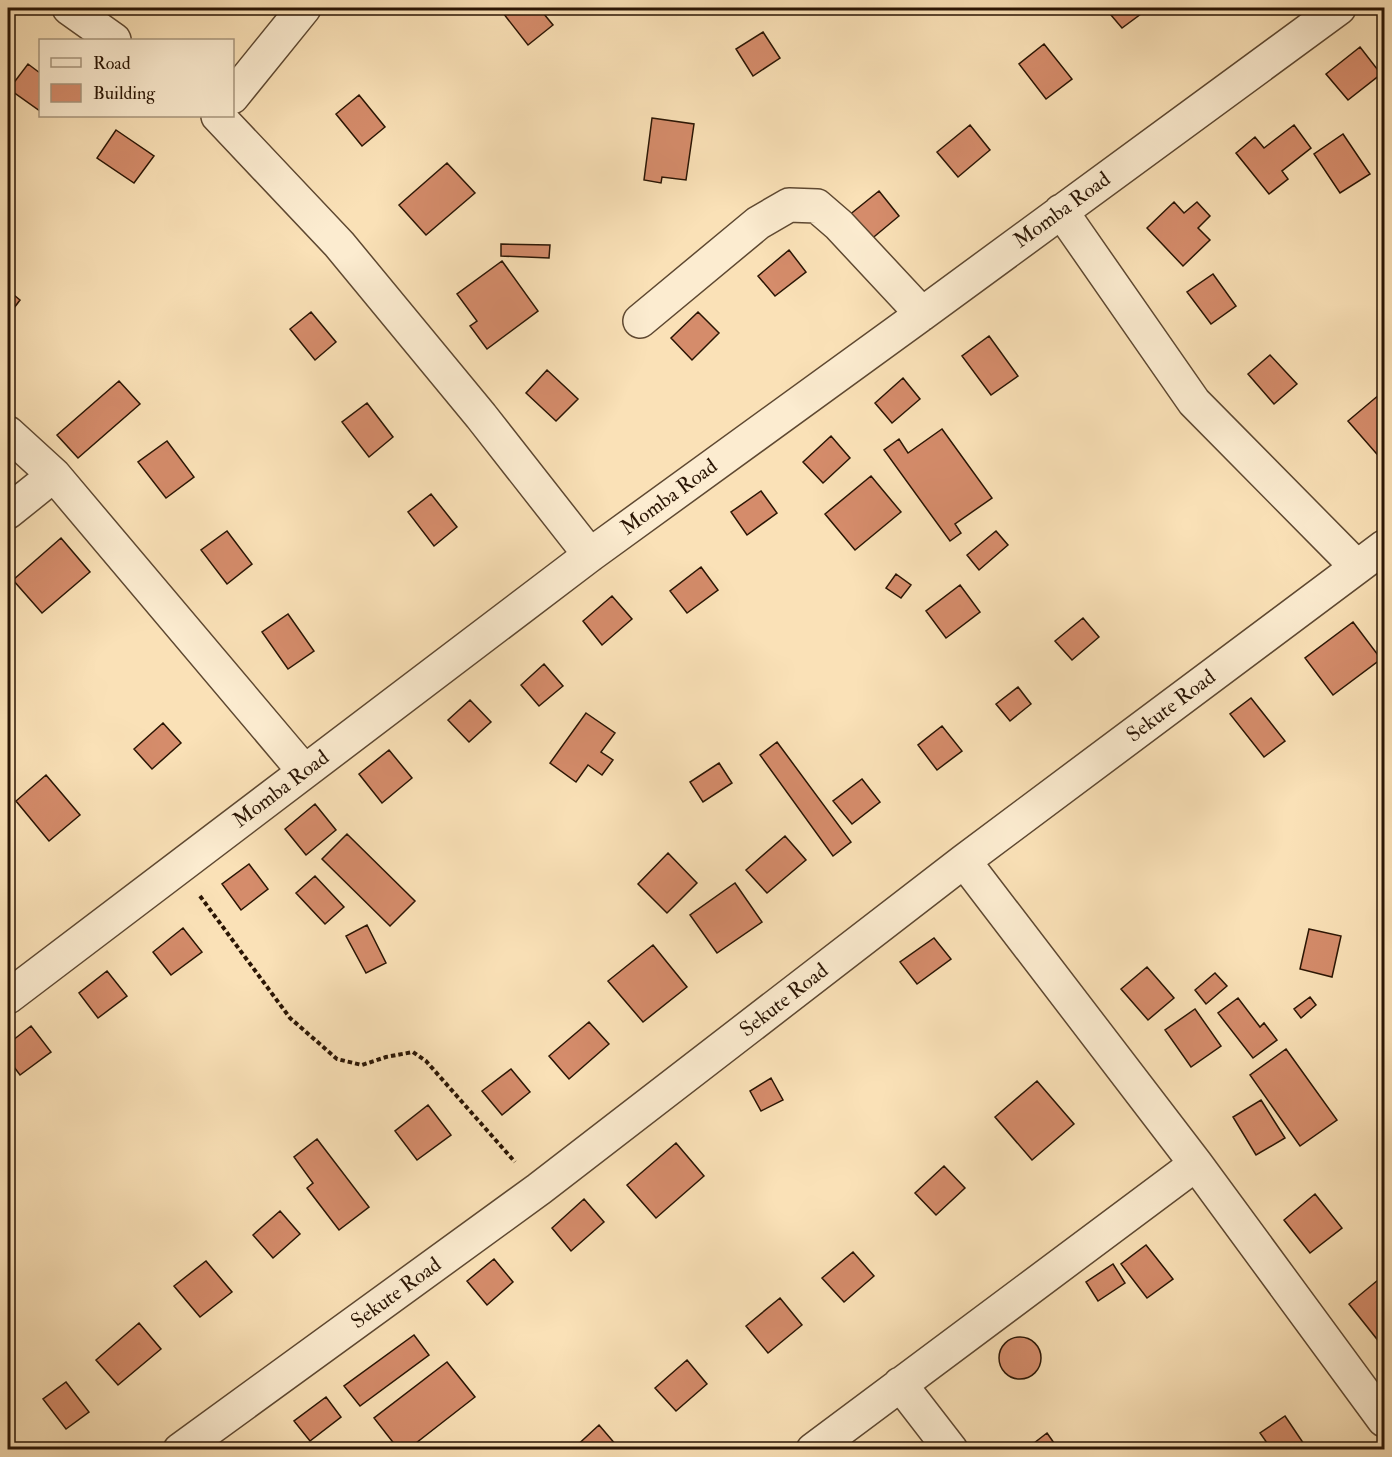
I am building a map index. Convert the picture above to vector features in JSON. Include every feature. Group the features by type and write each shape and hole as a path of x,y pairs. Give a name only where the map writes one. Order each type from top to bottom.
{"street":[{"path":"69,8 113,39"},
{"path":"234,95 304,8"},
{"name":"Momba Road","path":"8,997 590,555 1339,8"},
{"path":"219,117 339,244 481,416 590,555"},
{"path":"640,321 758,224 789,205 817,206 839,225 922,314"},
{"path":"1061,211 1194,402 1357,567"},
{"path":"8,433 54,476 304,771"},
{"path":"8,512 54,476"},
{"name":"Sekute Road","path":"180,1449 539,1189 964,861 1384,547"},
{"path":"964,861 1196,1164 1384,1420"},
{"path":"813,1449 1196,1164"},
{"path":"900,1384 951,1449"}],"path":[{"path":"179,868 290,1018 337,1059 362,1065 386,1057 413,1052 426,1061 539,1189"}],"building":[{"path":"510,8 539,8 553,25 528,45 503,13"},
{"path":"1105,8 1149,8 1122,28"},
{"path":"763,32 780,58 753,76 736,49"},
{"path":"1044,44 1072,79 1046,99 1019,64"},
{"path":"1360,47 1381,74 1348,100 1326,74"},
{"path":"28,64 39,72 39,110 9,89"},
{"path":"359,95 385,127 362,146 336,114"},
{"path":"652,118 694,124 686,180 662,177 661,183 644,180"},
{"path":"970,125 990,150 958,177 937,152"},
{"path":"1294,125 1311,148 1282,171 1288,179 1269,194 1236,153 1255,137 1264,148"},
{"path":"116,130 154,156 134,183 97,158"},
{"path":"1343,134 1370,174 1340,193 1314,154"},
{"path":"447,163 475,193 426,235 399,205"},
{"path":"879,191 899,216 869,241 848,216"},
{"path":"1174,202 1184,213 1197,202 1210,216 1198,228 1210,240 1183,266 1147,228"},
{"path":"501,244 550,245 549,258 501,256"},
{"path":"789,250 806,272 775,296 758,276"},
{"path":"502,261 538,311 487,349 470,326 477,321 457,294"},
{"path":"1213,274 1236,306 1211,324 1187,292"},
{"path":"8,290 20,300 8,316"},
{"path":"311,312 336,342 315,360 290,329"},
{"path":"698,312 719,333 692,360 671,338"},
{"path":"989,336 1018,376 991,395 962,356"},
{"path":"1270,355 1297,384 1274,404 1248,374"},
{"path":"547,370 578,399 556,421 526,393"},
{"path":"903,378 920,399 892,423 875,403"},
{"path":"119,381 140,404 78,458 57,435"},
{"path":"1380,394 1384,400 1384,458 1382,460 1348,421"},
{"path":"367,403 393,437 369,457 342,422"},
{"path":"942,429 992,498 955,524 961,533 950,541 884,450 899,439 908,453"},
{"path":"831,436 850,458 823,483 803,462"},
{"path":"167,441 194,477 166,498 138,462"},
{"path":"871,476 901,512 855,550 825,514"},
{"path":"761,491 777,513 747,535 731,512"},
{"path":"431,494 457,527 434,546 408,512"},
{"path":"227,531 252,564 227,584 201,550"},
{"path":"996,531 1008,545 979,570 967,555"},
{"path":"61,538 90,572 42,613 13,580"},
{"path":"701,567 718,590 687,613 670,591"},
{"path":"896,574 911,585 901,598 886,588"},
{"path":"960,585 980,612 946,638 926,611"},
{"path":"612,596 632,619 602,645 583,621"},
{"path":"288,614 314,651 288,669 262,632"},
{"path":"1083,618 1099,637 1072,660 1055,641"},
{"path":"1353,622 1381,659 1333,695 1305,658"},
{"path":"544,664 563,686 539,706 521,685"},
{"path":"1018,687 1031,704 1010,721 996,704"},
{"path":"1251,698 1285,741 1264,757 1230,714"},
{"path":"470,700 491,722 469,742 448,720"},
{"path":"586,713 615,733 601,752 613,760 602,775 588,765 576,782 550,763"},
{"path":"163,723 181,743 152,769 134,749"},
{"path":"942,726 962,751 937,770 918,745"},
{"path":"777,742 851,842 833,856 760,755"},
{"path":"389,750 412,778 382,803 359,774"},
{"path":"719,763 732,783 703,802 690,782"},
{"path":"46,775 80,815 49,841 16,801"},
{"path":"862,779 880,802 852,824 833,801"},
{"path":"315,804 336,830 306,855 285,829"},
{"path":"347,834 415,901 390,926 322,859"},
{"path":"785,836 806,860 767,893 746,870"},
{"path":"668,853 697,883 667,913 638,884"},
{"path":"249,864 268,889 241,910 222,884"},
{"path":"315,876 344,907 325,924 296,893"},
{"path":"735,883 762,922 717,953 690,915"},
{"path":"367,925 386,963 366,973 346,936"},
{"path":"183,928 202,952 171,975 153,952"},
{"path":"1309,929 1341,936 1332,977 1300,969"},
{"path":"934,938 951,959 917,984 900,962"},
{"path":"653,945 687,987 643,1022 608,981"},
{"path":"1147,967 1174,998 1148,1020 1121,989"},
{"path":"107,971 127,996 98,1018 79,993"},
{"path":"1215,973 1227,986 1206,1004 1195,990"},
{"path":"1310,997 1316,1005 1301,1018 1294,1009"},
{"path":"1238,998 1260,1027 1264,1023 1277,1040 1253,1058 1218,1013"},
{"path":"1195,1009 1221,1046 1191,1067 1165,1030"},
{"path":"589,1022 609,1044 569,1079 549,1056"},
{"path":"31,1026 51,1052 20,1075 8,1059 8,1044"},
{"path":"1286,1049 1337,1120 1300,1146 1250,1075"},
{"path":"511,1069 530,1092 502,1115 482,1091"},
{"path":"771,1078 783,1100 761,1111 750,1091"},
{"path":"1037,1081 1074,1124 1032,1160 995,1117"},
{"path":"1261,1100 1285,1138 1256,1155 1233,1117"},
{"path":"428,1105 451,1135 417,1160 395,1131"},
{"path":"317,1139 369,1207 339,1230 307,1188 313,1183 294,1157"},
{"path":"676,1143 704,1176 656,1218 627,1185"},
{"path":"944,1166 965,1188 936,1215 915,1193"},
{"path":"1315,1194 1342,1228 1310,1253 1284,1220"},
{"path":"584,1199 604,1222 571,1251 552,1228"},
{"path":"280,1211 300,1234 273,1258 253,1235"},
{"path":"1146,1245 1173,1279 1147,1298 1121,1264"},
{"path":"853,1252 874,1276 844,1302 822,1278"},
{"path":"494,1259 513,1282 487,1305 467,1281"},
{"path":"206,1261 232,1292 200,1317 174,1286"},
{"path":"1113,1264 1125,1283 1098,1301 1086,1282"},
{"path":"1384,1275 1384,1348 1349,1304"},
{"path":"780,1298 802,1325 768,1353 746,1326"},
{"path":"139,1323 161,1349 118,1385 96,1360"},
{"path":"414,1335 429,1355 360,1406 344,1386"},
{"path":"1020,1337 1035,1343 1041,1358 1035,1373 1020,1379 1005,1373 999,1358 1005,1343"},
{"path":"687,1360 707,1384 676,1411 655,1388"},
{"path":"447,1362 475,1397 407,1450 399,1450 374,1418"},
{"path":"66,1382 89,1412 66,1429 43,1399"},
{"path":"326,1397 341,1417 310,1441 294,1421"},
{"path":"1285,1416 1308,1450 1272,1450 1260,1433"},
{"path":"599,1425 617,1446 614,1450 572,1450"},
{"path":"1047,1433 1059,1450 1025,1450"}]}
